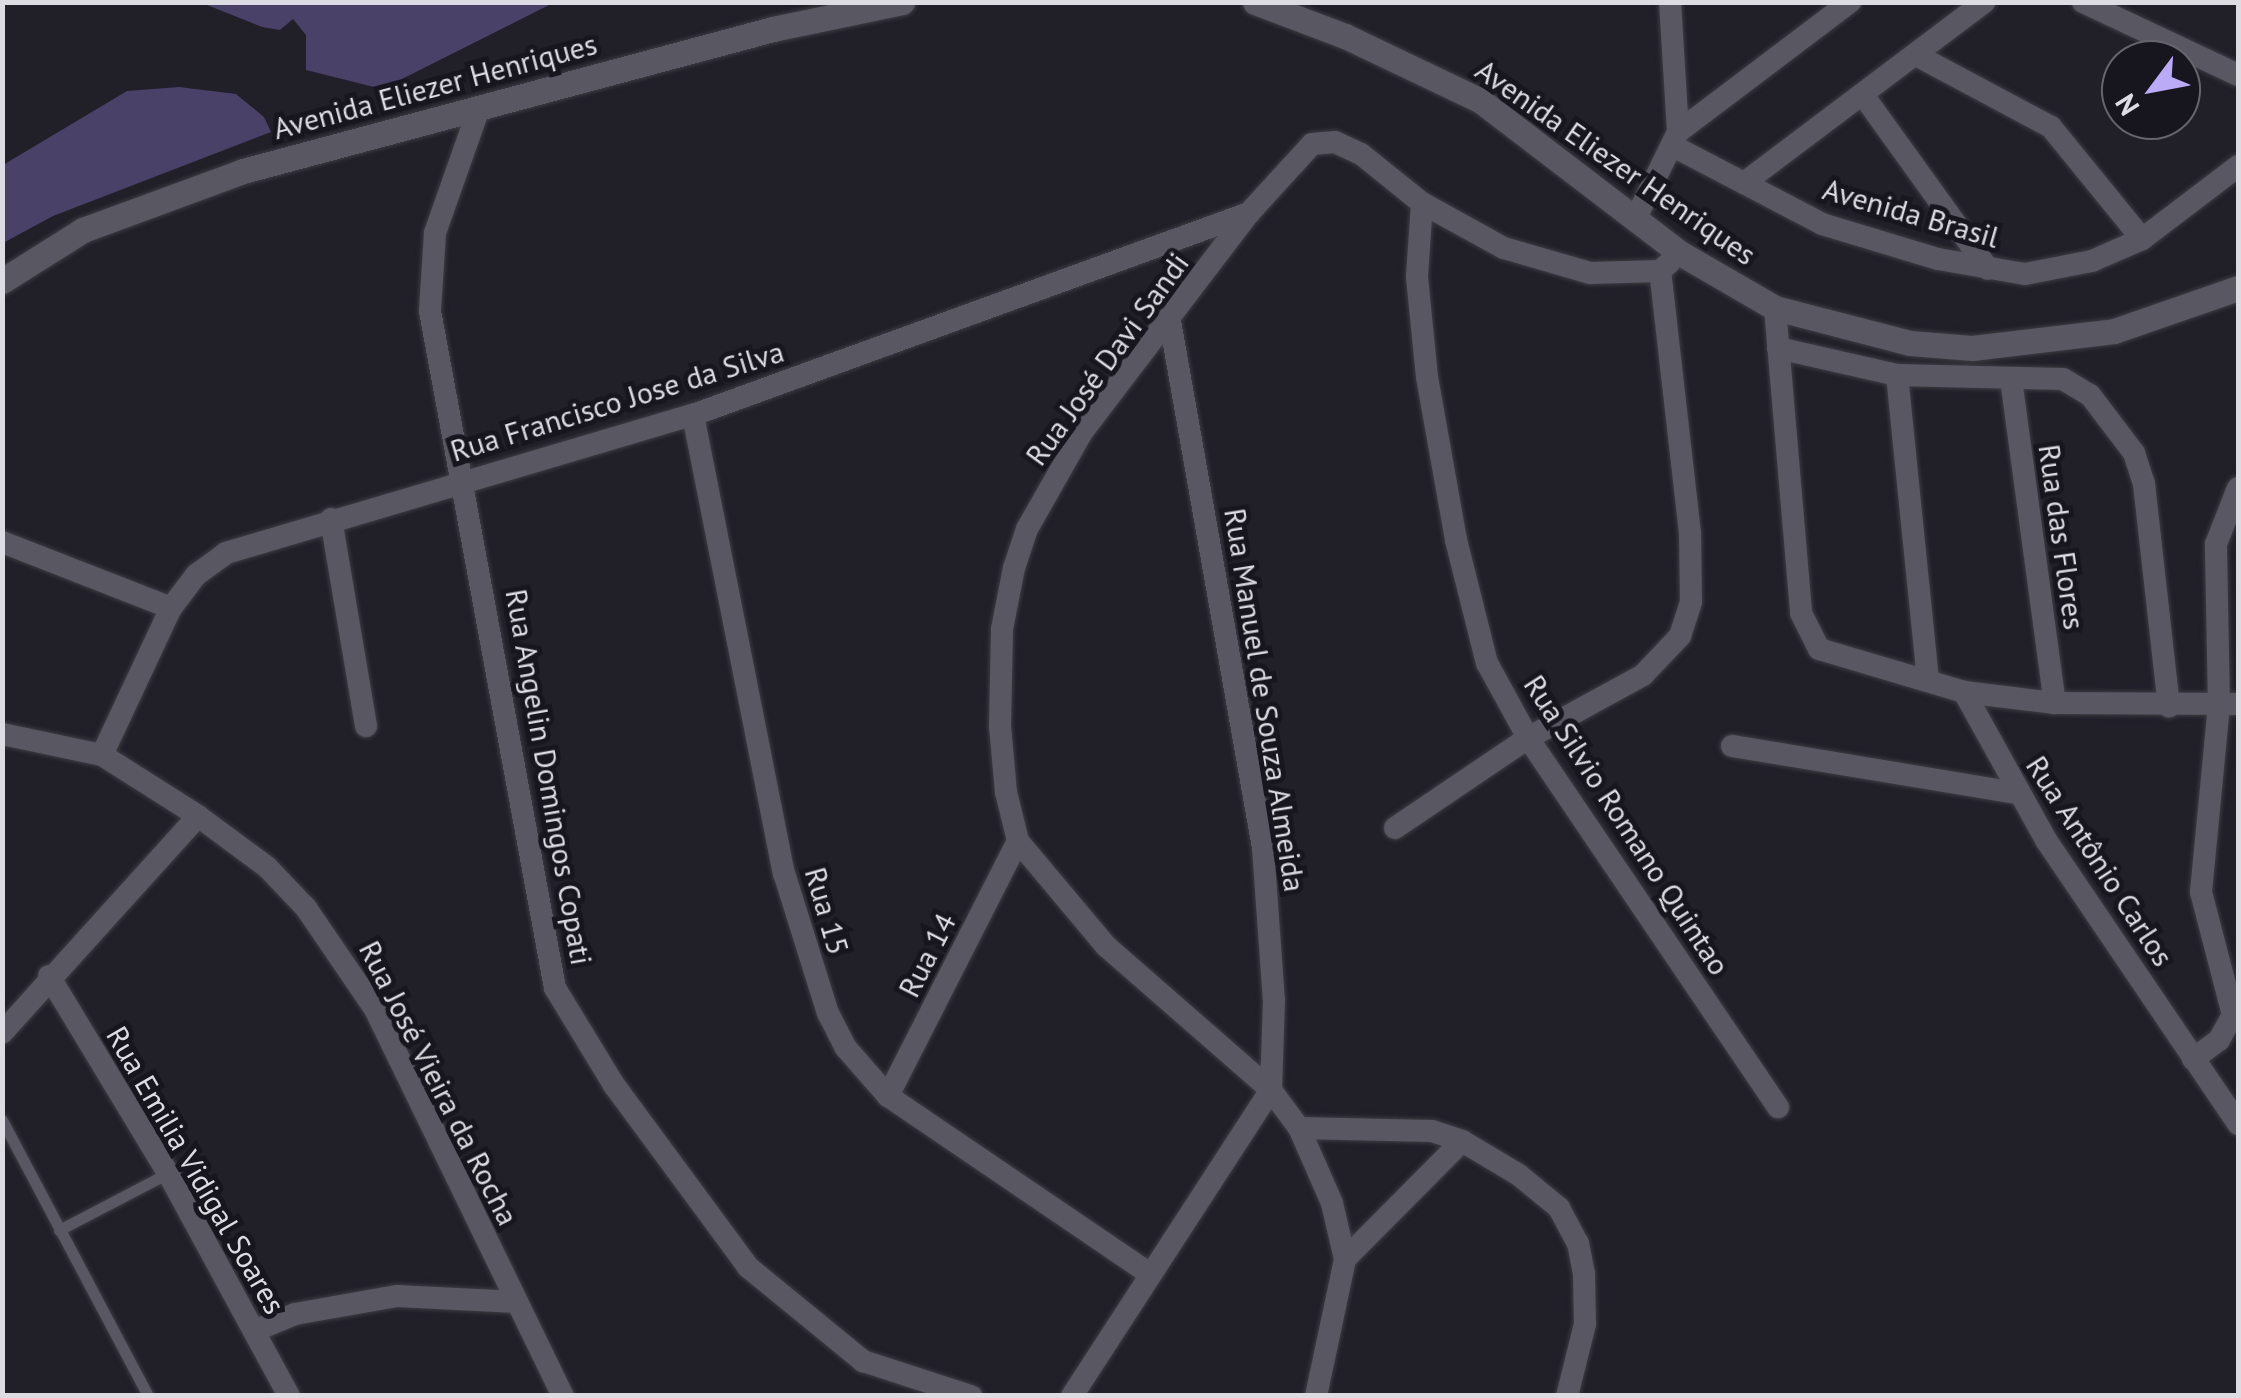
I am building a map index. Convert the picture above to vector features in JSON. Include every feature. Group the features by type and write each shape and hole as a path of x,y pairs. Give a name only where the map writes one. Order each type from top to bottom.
{"street":[{"name":"Avenida Eliezer Henriques","path":"2,281 82,230 243,171 902,2"},
{"name":"Avenida Eliezer Henriques","path":"1255,2 1346,36 1482,101 1680,253 1775,308 1910,343 1972,348 2114,330 2238,288"},
{"path":"1670,2 1676,139"},
{"path":"1635,220 1676,139 1850,2"},
{"path":"1744,182 1984,2"},
{"path":"2083,2 2238,74"},
{"path":"1916,55 2050,127 2142,240"},
{"path":"1862,95 1988,269"},
{"name":"Rua Angelin Domingos Copati","path":"479,108 435,233 430,310 555,988 572,1023 748,1267 863,1361 971,1396"},
{"name":"Avenida Brasil","path":"1676,139 1822,224 1988,269 2062,270 2142,240 2238,166"},
{"name":"Rua José Davi Sandi","path":"1345,1259 1332,1203 1299,1128 1271,1090 1106,946 1018,841 1006,792 1000,726 1002,629 1014,568 1027,529 1074,445 1249,213 1312,144 1335,142 1422,203"},
{"path":"1422,203 1504,248 1555,266 1610,275 1660,271 1680,253"},
{"name":"Rua Silvio Romano Quintao","path":"1422,203 1417,266 1426,360 1456,540 1487,664 1528,738 1778,1107"},
{"name":"Rua Francisco Jose da Silva","path":"102,755 171,608 196,575 226,553 464,479 693,415 1249,213"},
{"path":"1394,828 1528,738 1643,675 1680,636 1691,602 1690,532 1660,271"},
{"path":"1775,308 1801,613 1809,639 1834,655 1964,692 2054,704 2229,704"},
{"name":"Rua Manuel de Souza Almeida","path":"1170,322 1262,848 1274,1000 1271,1090"},
{"path":"1778,348 1897,374 2075,382 2113,420 2144,484 2169,707"},
{"path":"1897,374 1928,680"},
{"name":"Rua das Flores","path":"2011,379 2054,704"},
{"name":"Rua 15","path":"693,415 784,873 828,1013 846,1048 888,1096 1147,1272"},
{"path":"2193,1059 2220,1040 2233,1015 2201,892 2229,704 2216,544 2238,488"},
{"path":"331,519 366,726"},
{"path":"2,542 171,608"},
{"name":"Rua Antônio Carlos","path":"1964,692 2017,793 2238,1124"},
{"name":"Rua José Vieira da Rocha","path":"2,734 102,755 198,816 267,868 345,958 563,1396"},
{"path":"1732,746 2017,793"},
{"path":"2,1033 49,976 198,816"},
{"name":"Rua 14","path":"888,1096 1018,841"},
{"name":"Rua Emilia Vidigal Soares","path":"49,976 168,1173 289,1396"},
{"path":"1072,1396 1147,1272 1271,1090"},
{"path":"1299,1128 1404,1128 1462,1140 1558,1208 1578,1243 1584,1324 1567,1396"},
{"path":"1316,1396 1345,1259 1462,1140"},
{"path":"254,1330 310,1310 397,1296 516,1302"}],"lane":[{"path":"2,1120 148,1396"},
{"path":"60,1230 168,1173"}],"shaded area":[{"path":"202,3 553,3 382,89 306,70 306,35 293,19 280,30 262,27"},
{"path":"179,87 236,94 264,117 271,132 53,216 3,243 3,165 127,91"}]}
